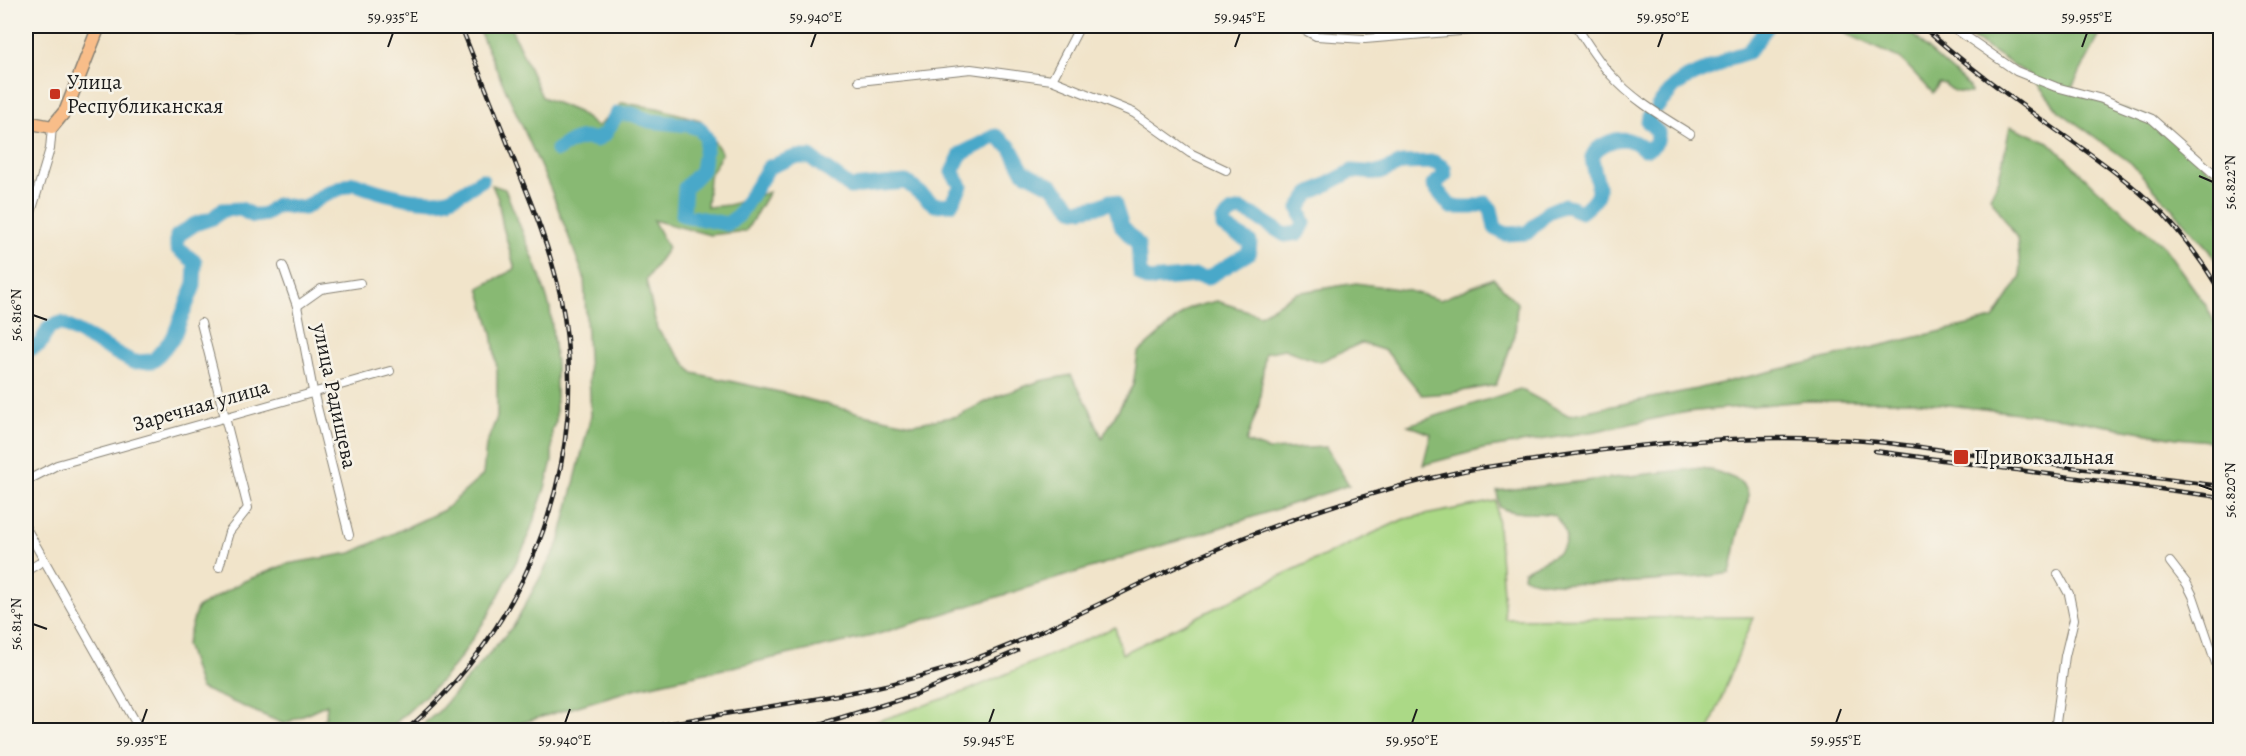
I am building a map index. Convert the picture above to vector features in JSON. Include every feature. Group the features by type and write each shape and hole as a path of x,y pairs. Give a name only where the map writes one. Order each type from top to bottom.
{"main road":[{"path":"26,122 52,127 66,110 99,26"}],"street":[{"path":"214,26 257,26"},
{"path":"1052,80 1080,26"},
{"path":"1297,26 1316,36 1365,39 1519,26"},
{"path":"1576,26 1592,52 1612,77 1645,105 1690,134"},
{"path":"1951,26 2016,71 2056,87 2102,99 2152,119 2220,179"},
{"path":"859,81 971,69 1052,80 1134,113 1190,153 1226,170"},
{"path":"26,229 50,149 52,127"},
{"name":"улица Радищева","path":"283,266 297,306 313,391 349,536"},
{"path":"297,306 321,289 360,284"},
{"path":"201,323 248,508 229,532 219,567"},
{"name":"Заречная улица","path":"26,481 57,465 390,371"},
{"path":"26,528 140,730"},
{"path":"26,571 43,561"},
{"path":"2170,562 2193,596 2220,675"},
{"path":"2055,730 2065,656 2074,619 2069,594 2058,574"}],"green space":[{"path":"477,26 510,26 542,97 578,112 597,127 622,103 657,108 700,120 722,153 709,177 707,207 729,205 769,192 746,231 710,235 653,220 668,248 646,280 657,329 693,373 912,424 957,416 998,396 1040,381 1071,375 1090,409 1102,438 1133,385 1138,353 1189,308 1217,301 1260,315 1296,293 1356,283 1406,290 1440,300 1493,278 1517,303 1515,335 1496,385 1451,393 1422,395 1386,351 1361,343 1319,362 1284,349 1265,353 1259,405 1246,442 1269,450 1326,447 1349,485 872,636 638,688 498,730 416,730 439,711 514,625 559,543 591,416 584,277 551,190"},
{"path":"1829,26 1907,26 1925,47 1970,87 1971,93 1953,91 1945,84 1939,83 1933,93 1901,59"},
{"path":"1954,26 2109,26 2101,33 2070,91 2152,119 2220,179 2220,268 2210,251 2131,163 2059,111 2032,77"},
{"path":"2010,126 2049,142 2097,189 2162,244 2205,304 2220,333 2220,442 2176,438 2063,418 1913,401 1804,401 1687,412 1596,431 1483,449 1423,465 1431,434 1408,425 1520,389 1568,415 1696,389 1993,319 2021,277 2017,238 1990,197 1999,179"},
{"path":"492,185 505,189 539,273 550,308 556,364 556,421 552,430 552,461 526,543 489,614 460,658 440,682 388,730 313,730 326,717 327,704 284,724 200,688 186,644 197,608 242,582 287,564 351,553 444,510 483,475 486,445 497,417 497,369 492,333 479,288 515,269 498,199"},
{"path":"1701,468 1718,472 1738,481 1747,492 1747,506 1730,573 1657,581 1589,584 1536,581 1523,576 1524,571 1560,551 1565,544 1566,536 1563,527 1554,515 1505,510 1499,507 1497,491"},
{"path":"1496,501 1505,619 1753,617 1709,730 852,730 969,690 1115,627 1122,654 1280,576 1404,519"}],"waterway":[{"path":"1658,106 1675,86 1685,79 1729,58 1748,52 1768,26"},
{"path":"557,150 580,139 596,140 605,134 617,114 632,114 650,121 689,125 700,129 707,139 702,170 685,188 683,215 727,224 738,216 769,167 795,157 810,157 850,187 906,182 935,205 951,204 961,186 952,172 961,154 996,136 1010,147 1023,171 1052,186 1075,210 1114,202 1122,227 1138,244 1140,274 1148,280 1197,276 1207,278 1249,253 1250,242 1223,226 1223,220 1232,212 1241,210 1253,215 1285,235 1299,233 1304,223 1299,208 1309,194 1352,171 1379,173 1402,163 1434,162 1444,168 1445,175 1433,185 1451,207 1473,207 1485,203 1491,209 1495,228 1505,234 1527,233 1548,212 1565,205 1581,212 1590,205 1598,193 1592,157 1603,145 1615,140 1626,140 1644,149 1653,146 1658,138 1658,132 1648,122 1649,116"},
{"path":"26,351 40,344 49,327 61,323 133,362 153,361 173,338 194,286 195,262 177,248 177,236 195,224 213,218 222,210 241,209 253,216 266,214 277,205 304,208 326,194 354,183 401,197 438,201 448,199 482,180"}],"railway":[{"path":"406,730 450,688 487,640 518,589 542,533 559,475 568,415 568,354 556,277 535,212 461,26"},
{"path":"1922,26 1972,68 2139,192 2163,214 2186,242 2220,291"},
{"path":"637,730 844,694 926,675 1027,638 1234,541 1391,488 1484,467 1608,449 1682,442 1792,438 1907,445 2220,486"},
{"path":"1875,451 2220,497"},
{"path":"800,730 912,696 1017,651"}],"place":[{"name":"Улица Республиканская","path":"55,94"},
{"name":"Привокзальная","path":"1961,457"}]}
